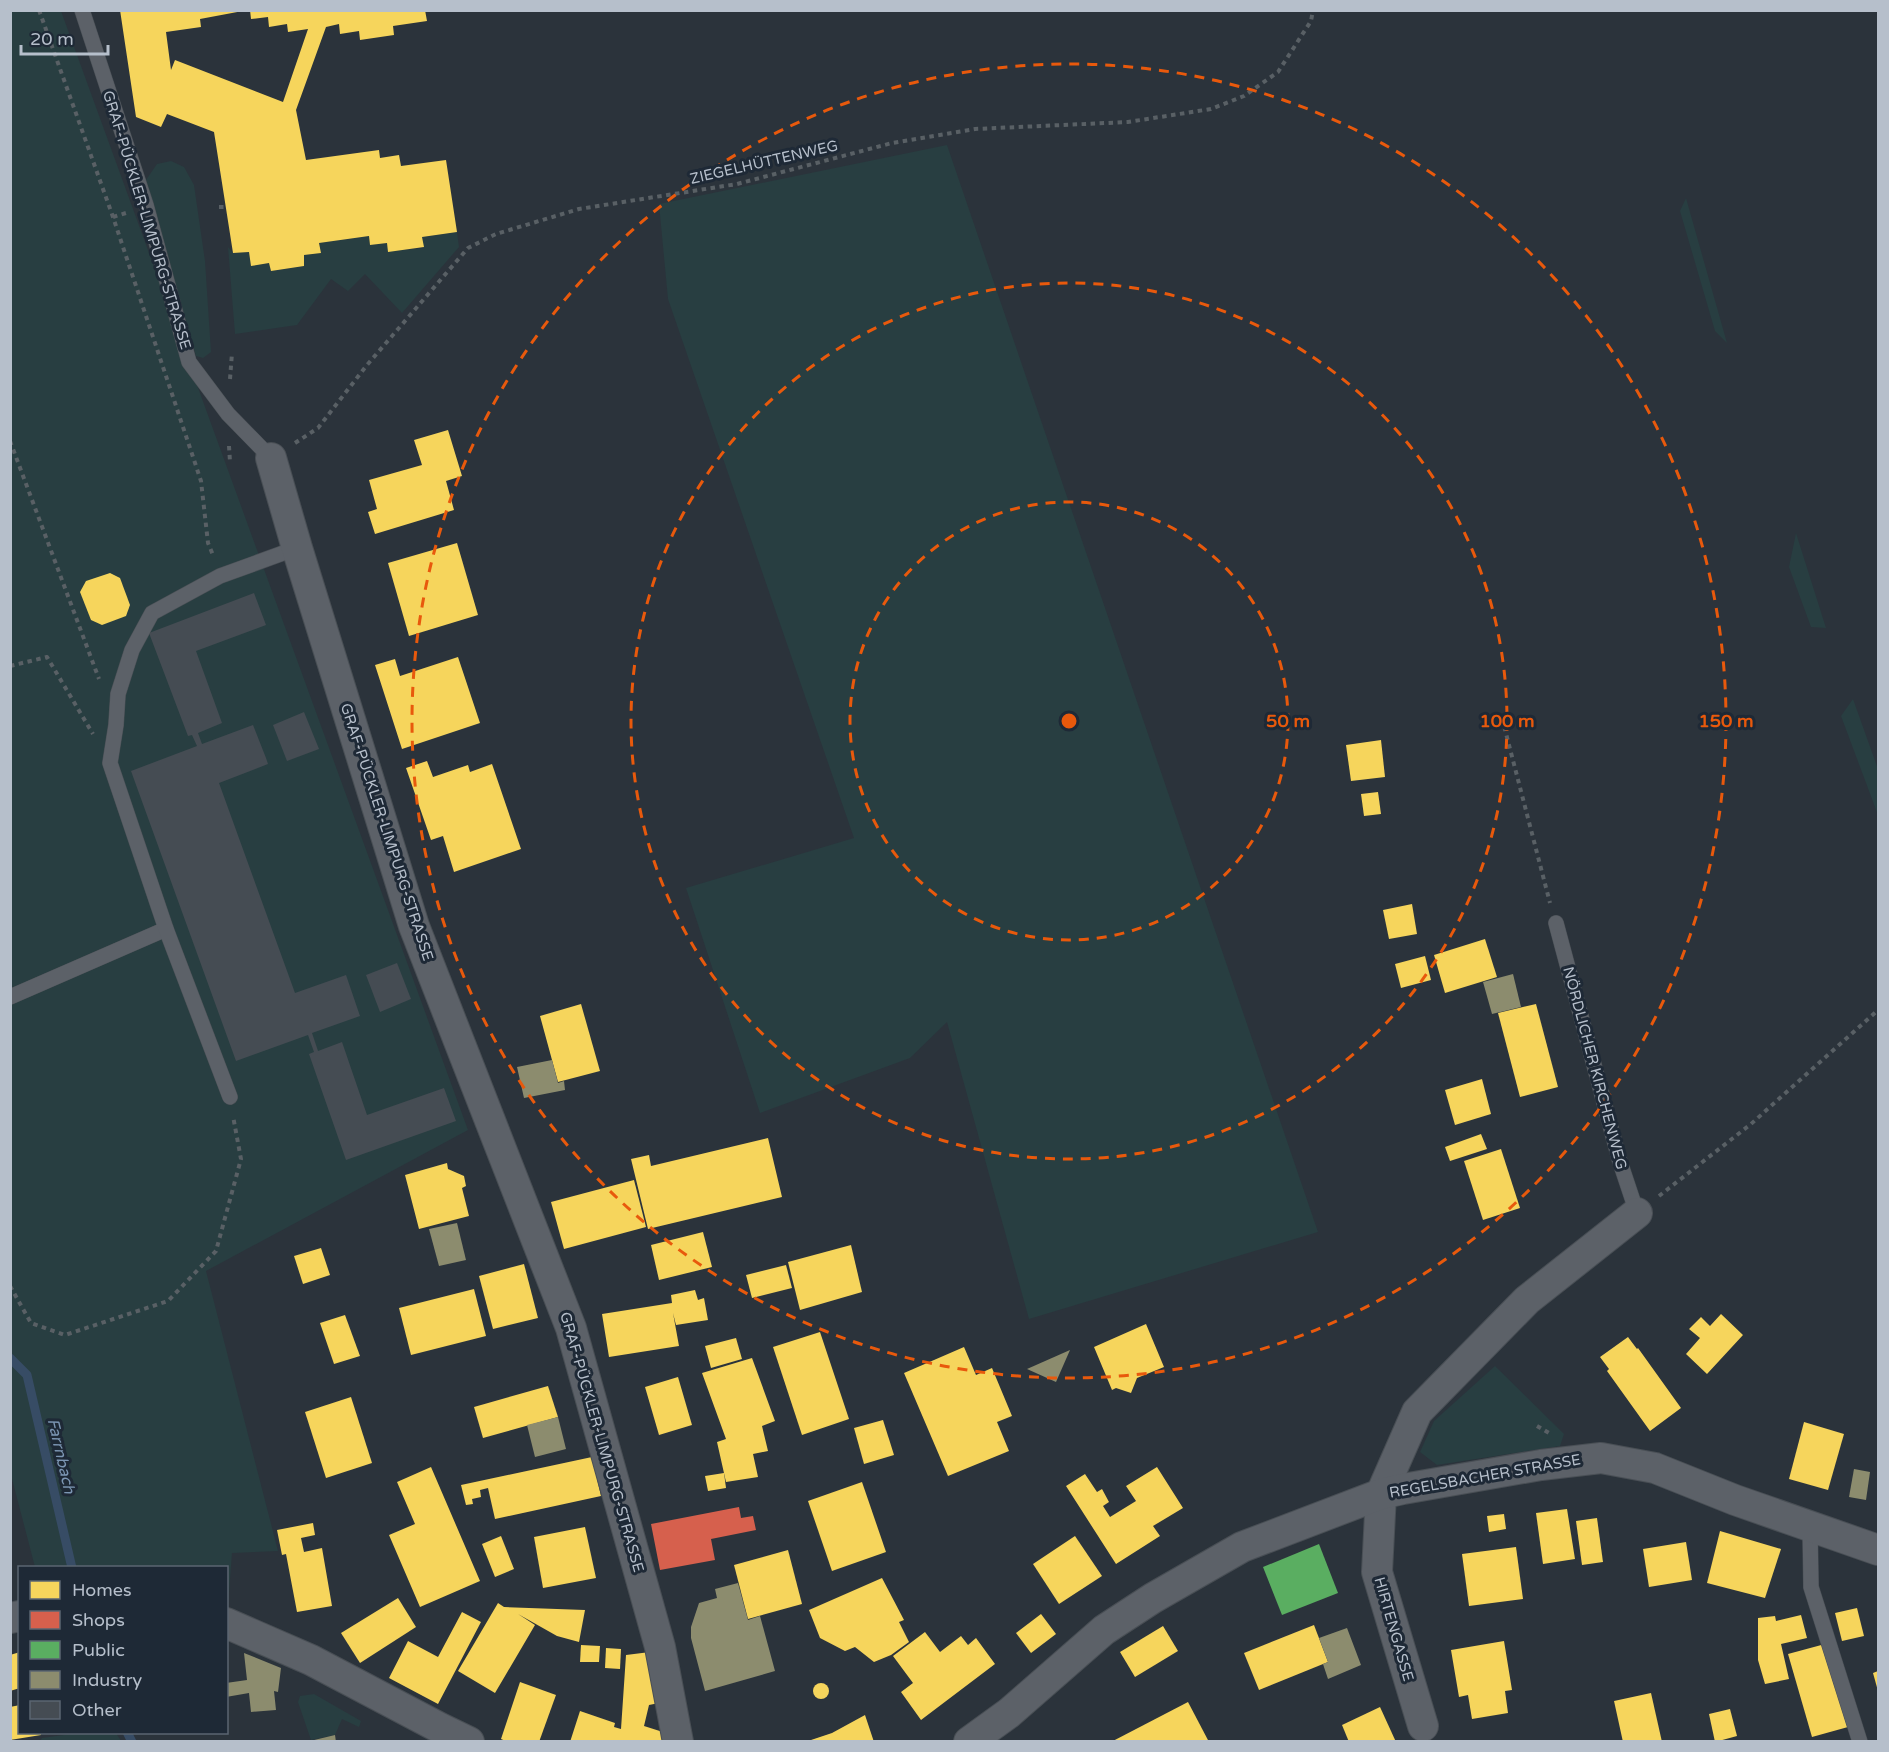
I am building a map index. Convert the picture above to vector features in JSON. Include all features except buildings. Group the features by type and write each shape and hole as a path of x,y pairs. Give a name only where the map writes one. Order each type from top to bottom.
{"street":[{"name":"GRAF-PÜCKLER-LIMPURG-STRASSE","path":"271,458 414,926 571,1328 660,1647 678,1742"},
{"path":"1381,1494 1417,1412 1527,1300 1637,1213"},
{"name":"REGELSBACHER STRASSE","path":"969,1742 1009,1713 1104,1630 1153,1598 1242,1547 1381,1494 1541,1465 1601,1458 1655,1468 1735,1500 1878,1550"},
{"name":"HIRTENGASSE","path":"1381,1494 1377,1572 1423,1726"},
{"path":"228,1624 311,1660 469,1742"}],"lane":[{"name":"GRAF-PÜCKLER-LIMPURG-STRASSE","path":"82,10 146,205 189,362 228,414 271,458"},
{"path":"230,1097 166,929 110,763 118,694 132,650 152,613 220,576 297,548"},
{"name":"NÖRDLICHER KIRCHENWEG","path":"1556,923 1617,1151 1637,1213"},
{"path":"10,997 166,929"},
{"path":"1810,1526 1811,1587 1860,1742"}],"path":[{"path":"39,10 113,218 201,481 208,543 220,576"},
{"name":"ZIEGELHÜTTENWEG","path":"271,458 318,428 367,365 468,248 496,234 579,209 737,184 892,144 975,129 1128,122 1211,109 1244,96 1278,72 1311,21 1313,10"},
{"path":"219,207 226,207"},
{"path":"10,441 100,681"},
{"path":"10,666 47,657 110,763"},
{"path":"1502,718 1556,923"},
{"path":"1637,1213 1751,1124 1878,1010"},
{"path":"10,1286 31,1323 65,1335 168,1301 216,1251 241,1159 230,1097"}],"green space":[{"path":"10,11 61,11 468,1130 206,1271 278,1551 232,1553 228,1605 228,1566 35,1566 11,1475"},
{"path":"947,145 1318,1232 1029,1319 947,1022 910,1058 760,1113 686,888 854,838 668,299 659,204"},
{"path":"171,161 184,167 194,185 205,261 211,352 203,358 196,356 146,180 157,164"},
{"path":"1686,198 1727,343 1715,331 1680,211"},
{"path":"457,232 459,247 402,313 365,274 348,291 331,279 297,325 235,334 228,247 233,253 249,252 251,266 269,263 271,271 304,266 304,255 321,253 319,243 369,236 370,245 387,243 389,251 423,248 422,237"},
{"path":"1796,533 1826,628 1811,627 1789,567"},
{"path":"1853,699 1878,769 1878,815 1841,716"},
{"path":"1495,1366 1564,1434 1560,1446 1437,1465 1420,1452 1434,1421"},
{"path":"314,1694 361,1721 359,1727 342,1719 335,1735 311,1740 298,1702 300,1696"},
{"path":"71,1734 117,1734 121,1741 40,1741 42,1738"}],"waterway":[{"name":"Farrnbach","path":"10,1358 27,1375 72,1566"},
{"name":"Farrnbach","path":"128,1734 132,1742"}]}
